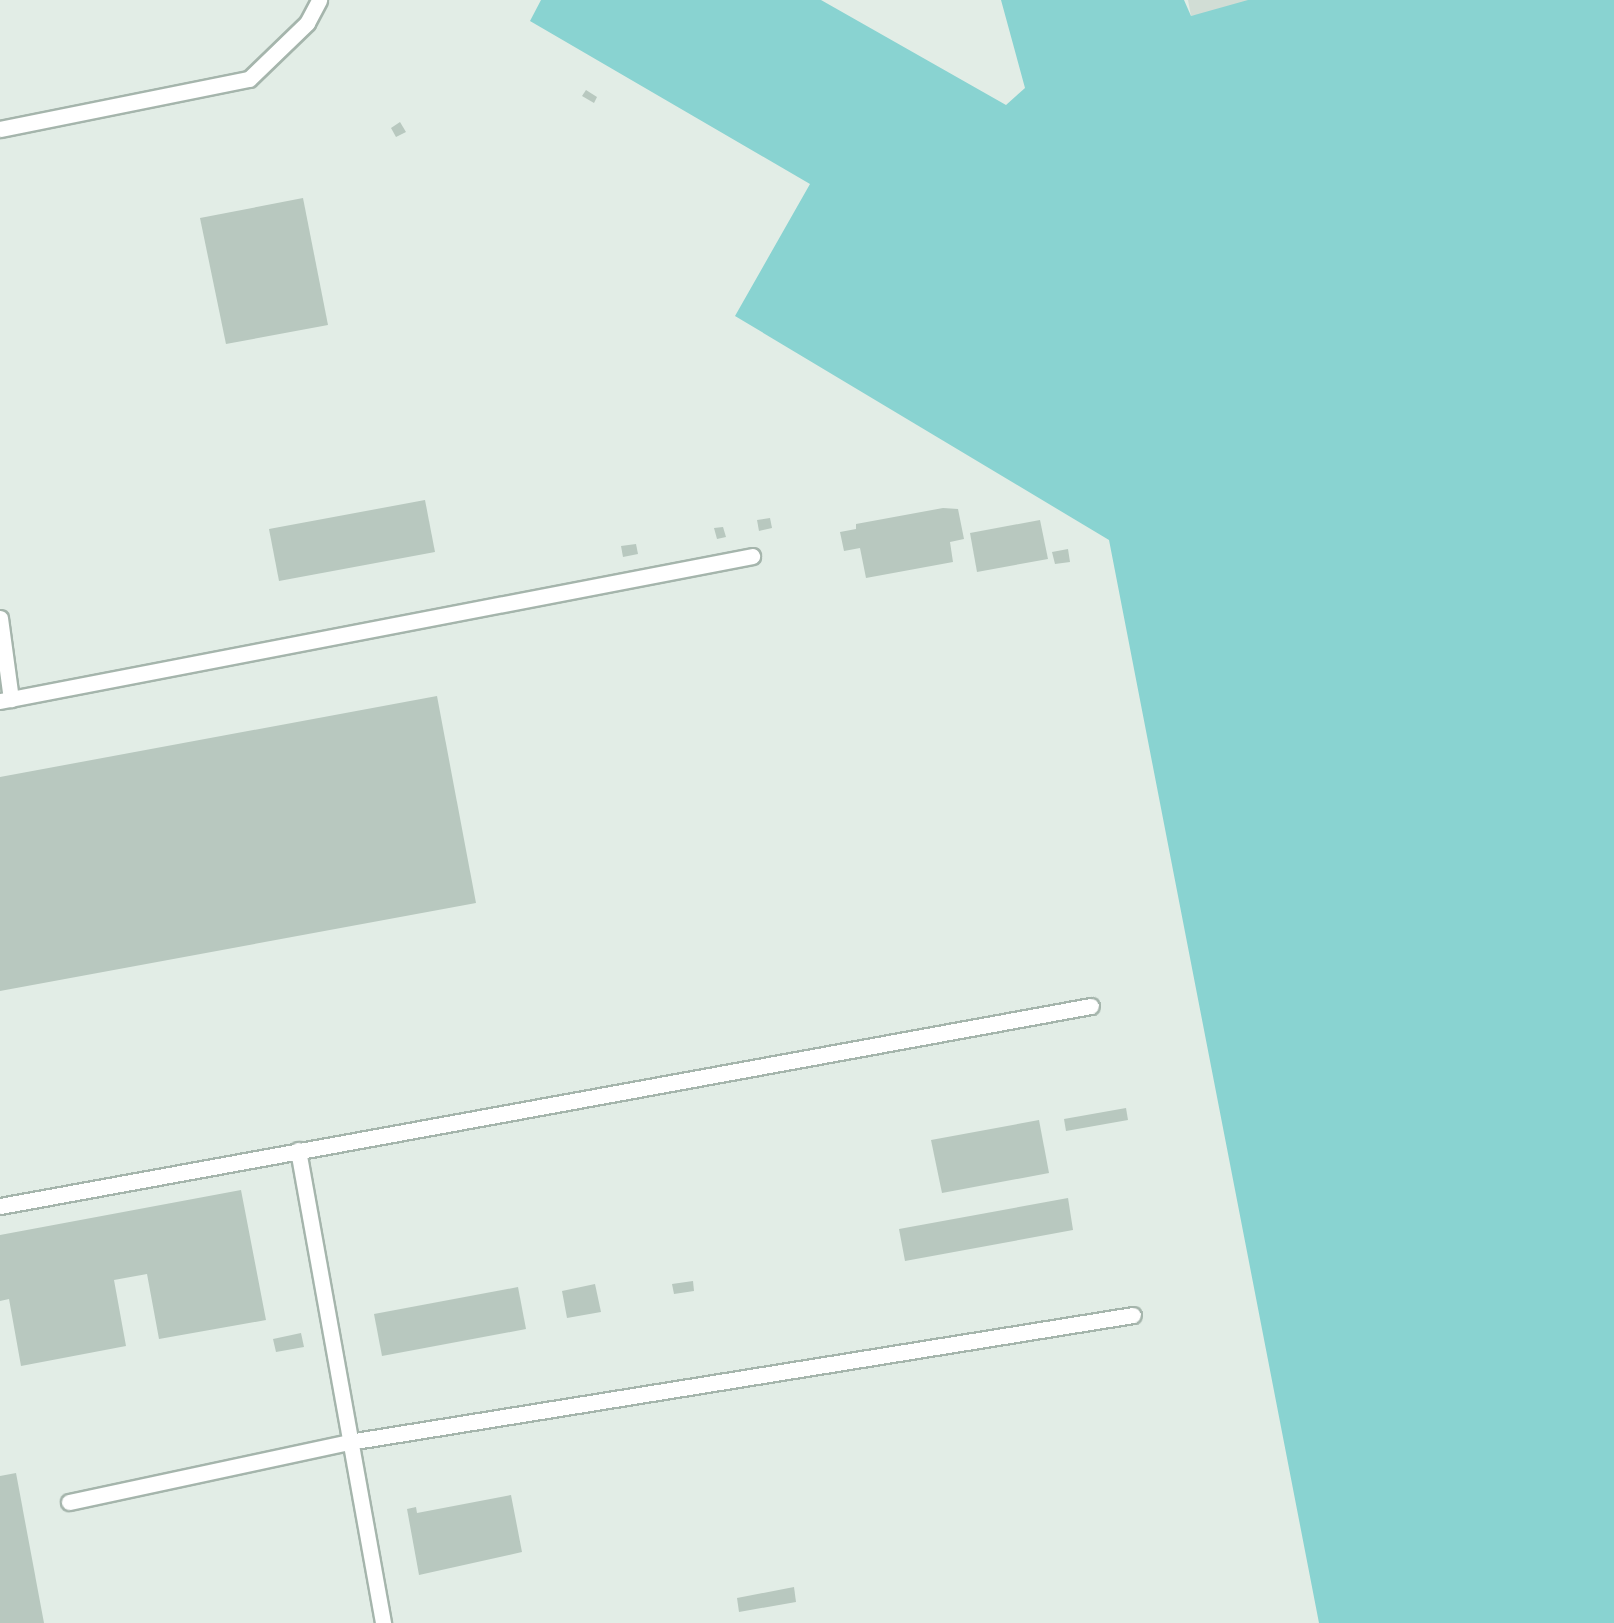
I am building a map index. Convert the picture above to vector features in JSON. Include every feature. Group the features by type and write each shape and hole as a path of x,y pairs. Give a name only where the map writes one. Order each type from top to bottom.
{"lane":[{"path":"0,129 249,79 307,23 319,0"},
{"path":"0,618 5,700 752,556"},
{"path":"0,1206 1091,1006"},
{"path":"298,1150 383,1623"},
{"path":"69,1502 349,1442 1133,1315"}],"shaded area":[{"path":"1188,0 1274,0 1191,16"}],"water":[{"path":"541,0 821,0 1006,105 1025,88 1001,0 1184,0 1191,16 1248,0 1614,0 1614,1623 1319,1623 1109,540 735,316 810,184 530,21"}],"building":[{"path":"586,90 597,97 594,103 582,96"},
{"path":"400,122 406,132 396,137 391,128"},
{"path":"303,198 328,325 226,344 200,218"},
{"path":"425,500 435,552 279,581 269,529"},
{"path":"943,508 958,509 964,539 950,542 953,562 866,578 860,548 844,551 840,532 856,529 856,524"},
{"path":"770,518 772,528 759,531 757,520"},
{"path":"1040,520 1048,559 977,572 970,533"},
{"path":"723,527 726,537 717,539 714,528"},
{"path":"636,544 638,554 623,557 621,546"},
{"path":"1068,549 1070,562 1055,564 1052,552"},
{"path":"437,696 476,903 0,991 0,777"},
{"path":"1126,1108 1128,1120 1066,1131 1064,1119"},
{"path":"1039,1120 1049,1173 942,1193 931,1140"},
{"path":"241,1190 266,1320 159,1339 147,1274 114,1280 126,1346 21,1366 9,1299 0,1301 0,1235"},
{"path":"1068,1198 1073,1230 905,1261 899,1229"},
{"path":"693,1281 694,1291 674,1294 672,1284"},
{"path":"595,1284 601,1312 567,1318 562,1291"},
{"path":"518,1287 526,1329 382,1356 374,1314"},
{"path":"301,1333 304,1347 276,1352 273,1339"},
{"path":"16,1473 44,1623 0,1623 0,1476"},
{"path":"511,1495 522,1552 419,1575 407,1509 416,1507 417,1513"},
{"path":"794,1587 796,1602 739,1612 737,1598"}]}
